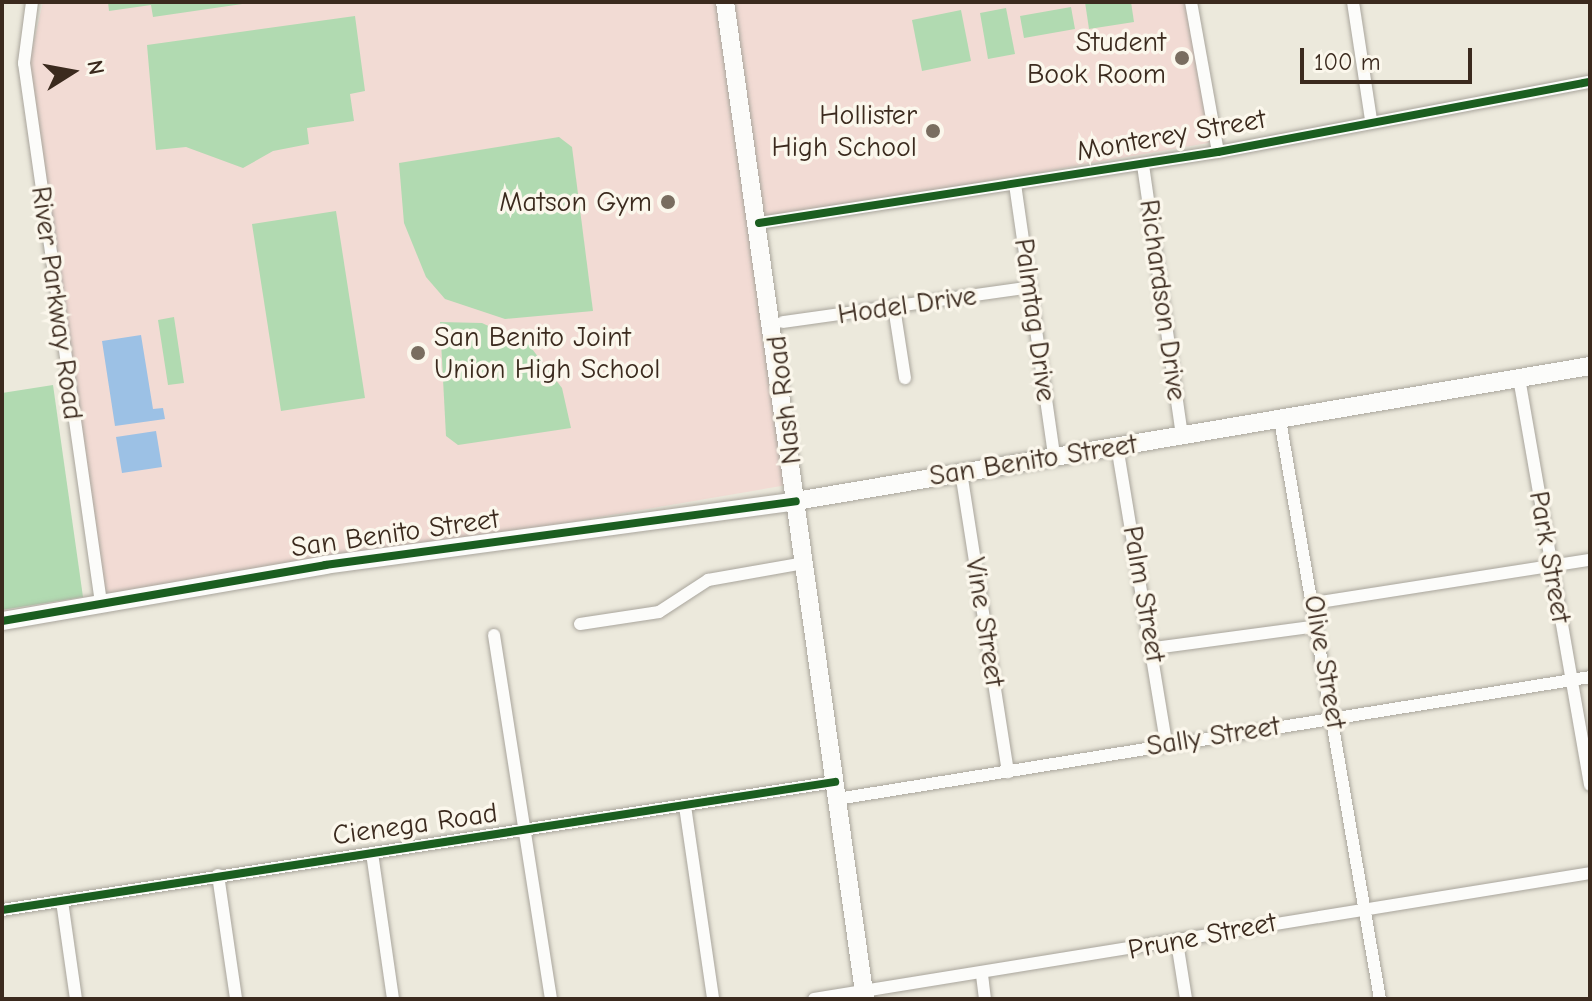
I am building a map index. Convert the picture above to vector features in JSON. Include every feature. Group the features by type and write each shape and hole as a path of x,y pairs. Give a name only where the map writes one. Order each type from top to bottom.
{"street":[{"name":"River Parkway Road","path":"32,2 24,63 101,603"},
{"name":"Nash Road","path":"725,2 759,223 865,995"},
{"path":"1191,2 1218,152"},
{"path":"1353,2 1371,119"},
{"name":"Monterey Street","path":"759,223 1143,165 1371,119 1590,82"},
{"name":"Richardson Drive","path":"1143,165 1182,435"},
{"name":"Palmtag Drive","path":"1015,184 1054,456"},
{"name":"Hodel Drive","path":"783,322 1031,287"},
{"path":"894,307 905,378"},
{"name":"San Benito Street","path":"2,621 596,525 796,501 1590,366"},
{"name":"Park Street","path":"1519,378 1590,785"},
{"name":"Olive Street","path":"1280,420 1334,717 1380,999"},
{"name":"Palm Street","path":"1117,446 1155,648 1166,743"},
{"name":"Vine Street","path":"961,472 1008,772"},
{"path":"1314,603 1590,560"},
{"path":"580,624 659,612 708,580 804,563"},
{"path":"1155,648 1317,626"},
{"path":"494,635 527,830 551,999"},
{"name":"Sally Street","path":"836,790 1008,772 1166,743 1590,677"},
{"name":"Cienega Road","path":"2,910 685,806 836,790"},
{"path":"685,806 713,999"},
{"path":"372,853 393,999"},
{"name":"Prune Street","path":"814,999 865,995 1177,942 1364,906 1590,873"},
{"path":"218,875 236,999"},
{"path":"62,901 76,999"},
{"path":"1177,942 1186,999"},
{"path":"982,975 985,999"}],"shaded area":[{"name":"San Benito Joint Union High School","path":"43,2 1188,2 1214,142 753,222 787,485 99,603 27,72"}],"green space":[{"path":"108,2 256,2 153,17 151,5 109,11"},
{"path":"1085,2 1131,2 1134,22 1089,29"},
{"path":"1071,7 1075,29 1024,38 1020,16"},
{"path":"1006,8 1015,54 988,59 980,13"},
{"path":"961,10 971,61 922,71 912,20"},
{"path":"355,16 365,91 350,94 354,121 307,128 309,144 273,151 243,168 186,147 156,150 147,45"},
{"path":"559,137 572,147 593,311 505,319 445,299 426,277 404,223 399,163"},
{"path":"336,211 365,398 281,411 252,224"},
{"path":"174,317 184,383 168,385 158,320"},
{"path":"440,322 482,323 529,345 562,388 571,428 458,445 446,436"},
{"path":"53,385 83,597 2,610 2,393"}],"water":[{"path":"141,335 153,409 163,408 165,419 115,426 102,341"},
{"path":"156,431 162,467 122,473 116,437"}],"cycle path":[{"path":"759,223 1218,152 1590,82"},
{"path":"2,621 325,565 796,501"},
{"path":"2,910 835,782"}],"place":[{"name":"Student Book Room","path":"1182,58"},
{"name":"Hollister High School","path":"933,131"},
{"name":"Matson Gym","path":"668,202"},
{"name":"San Benito Joint Union High School","path":"418,353"}]}
